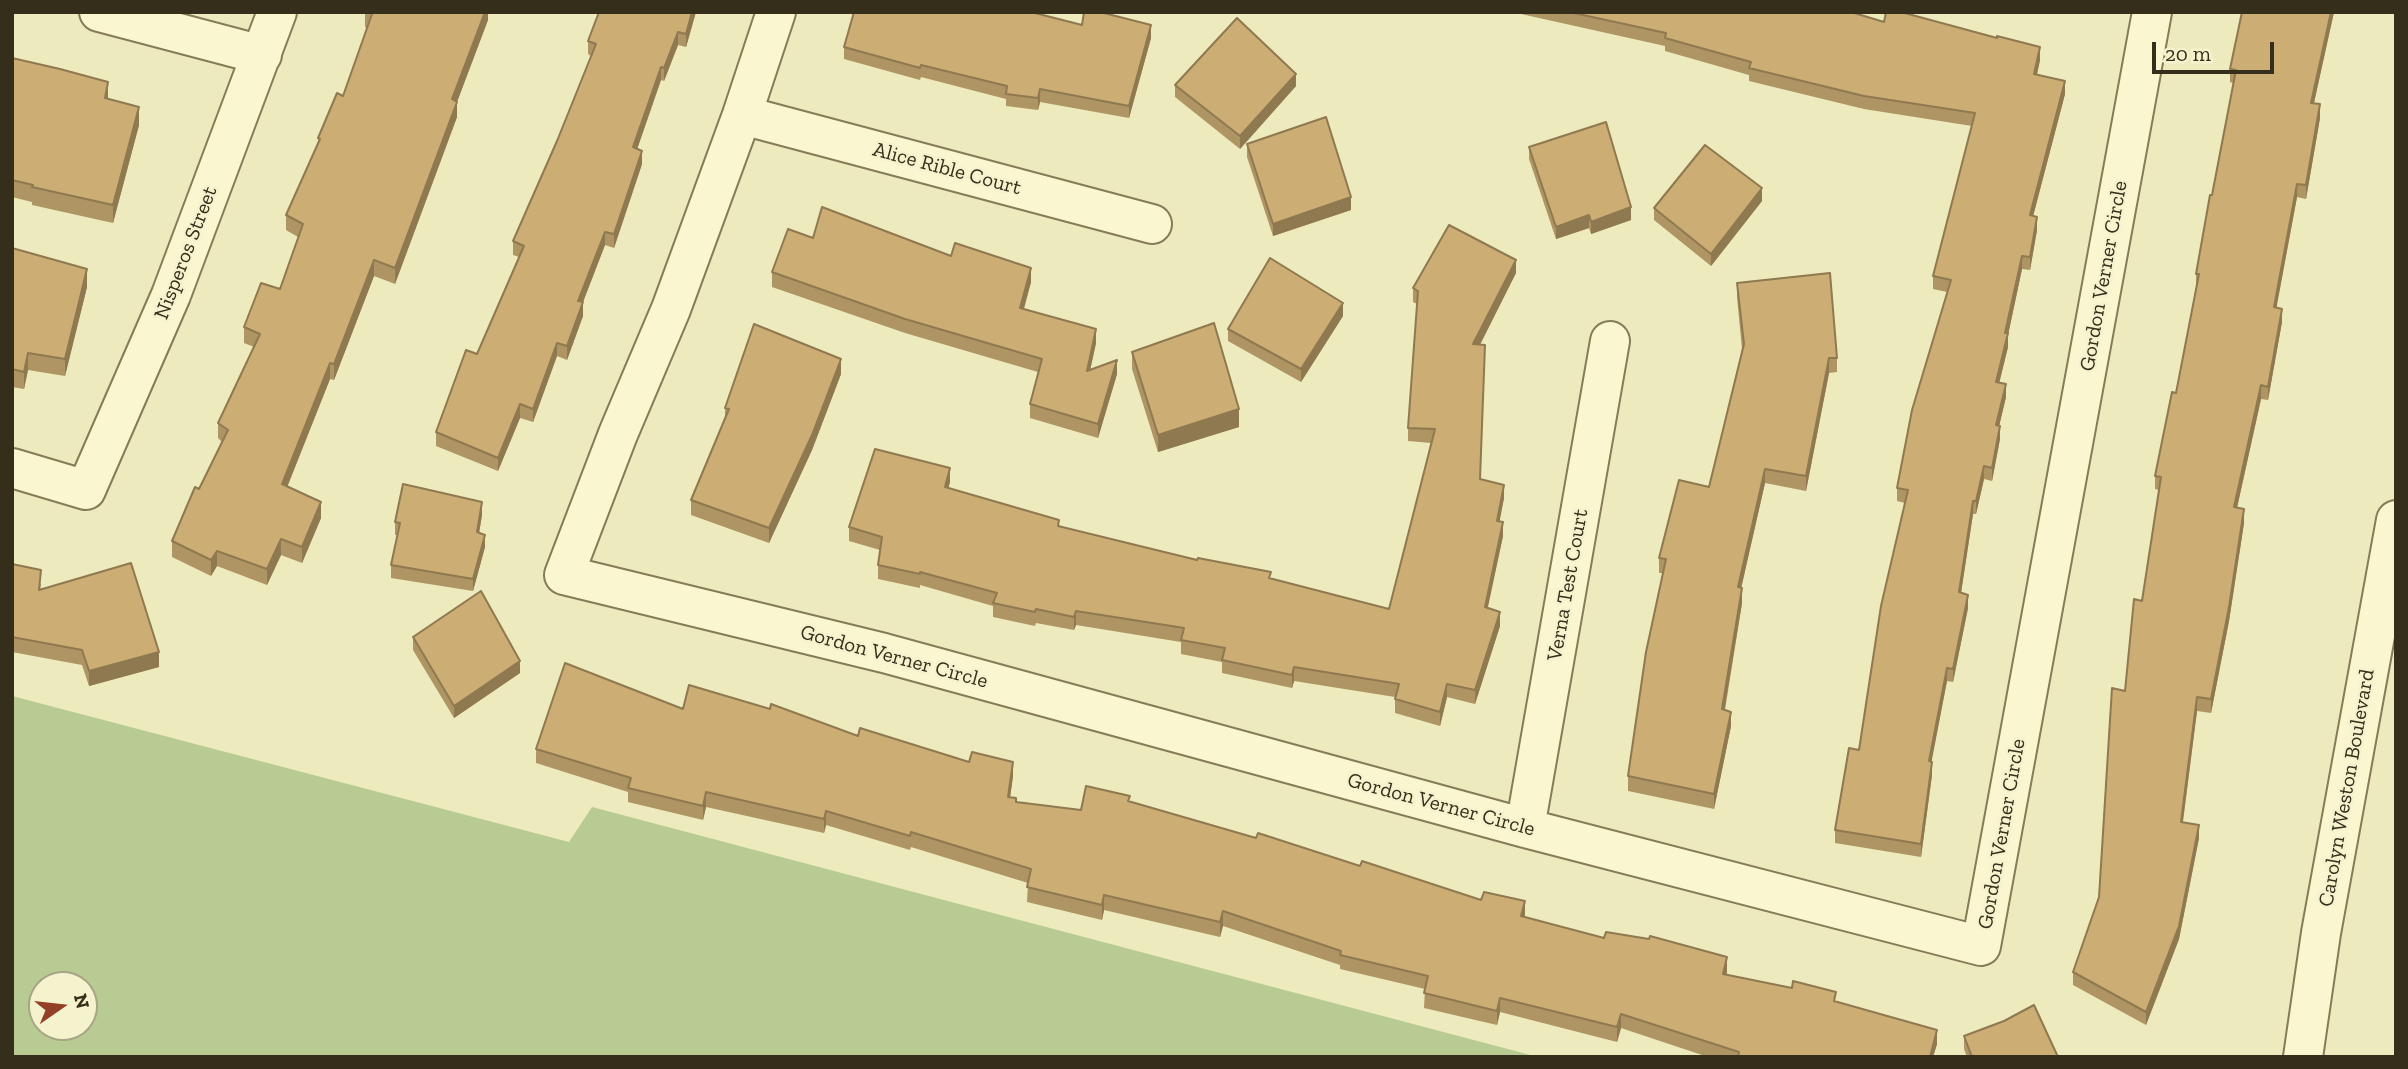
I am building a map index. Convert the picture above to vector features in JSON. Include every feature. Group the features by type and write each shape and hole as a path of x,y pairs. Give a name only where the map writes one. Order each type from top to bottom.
{"street":[{"path":"99,12 262,55"},
{"name":"Nisperos Street","path":"12,468 86,490 171,295 277,12"},
{"name":"Gordon Verner Circle","path":"776,12 742,115 671,309 618,434 565,575 884,653 1525,828 1981,946 2152,12"},
{"name":"Alice Rible Court","path":"742,115 1152,224"},
{"name":"Verna Test Court","path":"1525,828 1610,341"},
{"name":"Carolyn Weston Boulevard","path":"2303,1057 2321,933 2396,520"}],"green space":[{"path":"12,696 569,842 592,807 1538,1057 12,1057"}],"building":[{"path":"368,12 485,12 452,99 457,102 395,268 374,260 334,364 330,363 282,484 321,502 302,547 281,539 267,569 217,551 211,560 172,541 195,487 199,489 228,430 218,423 260,334 244,327 261,283 280,289 303,224 286,215 337,93 343,96 372,14"},
{"path":"599,12 692,12 686,34 678,32 664,68 661,67 633,147 642,151 614,234 605,232 578,301 583,302 567,346 557,343 533,409 520,404 498,458 436,432 466,350 477,354 524,246 513,241 596,44 588,41"},
{"path":"854,12 1031,12 1082,25 1084,12 1100,12 1151,25 1129,106 1040,89 1038,98 1006,94 1007,86 921,65 920,68 844,47"},
{"path":"1569,12 1851,12 1884,22 1886,12 1901,12 2040,47 2034,74 2065,81 2030,215 2037,217 2030,257 2022,256 2005,333 2008,333 1996,382 2006,384 1996,425 2000,426 1992,468 1984,466 1976,501 1973,501 1959,592 1968,595 1953,669 1947,668 1929,761 1932,762 1921,844 1835,830 1849,748 1859,750 1881,606 1908,490 1897,488 1912,410 1951,280 1933,276 1975,113 1864,96 1749,68 1751,62 1665,38 1666,33"},
{"path":"2242,12 2331,12 2311,103 2320,104 2306,185 2297,184 2274,307 2282,309 2268,387 2261,385 2234,507 2244,509 2229,607 2211,699 2197,697 2181,822 2199,825 2179,926 2146,1012 2073,972 2099,897 2112,688 2125,691 2134,599 2142,601 2161,477 2155,476 2172,392 2176,393 2199,274 2196,274 2210,195 2236,70 2230,69"},
{"path":"1237,18 1296,74 1240,136 1175,85"},
{"path":"12,58 108,82 105,98 139,107 113,205 12,180"},
{"path":"1326,117 1351,197 1273,224 1247,144"},
{"path":"1606,122 1631,207 1591,222 1589,215 1556,227 1529,147"},
{"path":"1705,145 1762,188 1711,254 1654,208"},
{"path":"822,207 951,256 955,243 1031,268 1020,308 1096,329 1087,371 1117,360 1098,424 1030,404 1042,359 905,319 772,272 788,229 813,238"},
{"path":"1449,225 1516,260 1473,344 1485,345 1480,479 1504,485 1497,521 1503,522 1485,607 1500,612 1475,690 1447,684 1440,712 1395,699 1399,684 1294,667 1292,675 1222,660 1225,648 1181,640 1184,628 1076,611 1074,617 1036,609 1035,612 993,603 997,593 920,572 878,565 882,537 849,527 875,449 950,468 945,487 1059,520 1058,526 1197,560 1198,558 1271,572 1269,578 1389,609 1435,429 1408,428 1418,291 1413,288"},
{"path":"12,248 87,269 65,359 28,353 24,372 12,369"},
{"path":"1270,258 1343,303 1301,369 1228,329"},
{"path":"1830,273 1837,358 1829,358 1806,476 1765,469 1738,587 1742,588 1722,709 1731,712 1714,794 1628,776 1646,652 1666,559 1659,558 1679,480 1709,487 1744,344 1737,283"},
{"path":"1214,323 1239,409 1158,435 1132,352"},
{"path":"754,324 841,359 812,435 769,528 691,500 729,409 725,408"},
{"path":"403,484 482,502 477,532 485,535 473,579 391,565 400,523 395,522"},
{"path":"131,563 159,652 89,671 82,650 12,637 12,564 41,570 39,590"},
{"path":"481,591 520,661 454,706 413,637"},
{"path":"565,663 683,709 689,685 770,709 771,704 858,736 860,728 969,762 972,752 1013,762 1008,797 1016,798 1016,802 1081,810 1086,786 1130,796 1128,801 1256,838 1258,833 1360,866 1362,861 1481,900 1484,892 1525,901 1521,916 1604,938 1606,932 1649,939 1650,936 1727,957 1723,974 1792,988 1793,981 1836,992 1834,1001 1937,1030 1930,1057 1738,1057 1739,1052 1621,1014 1617,1027 1500,998 1497,1011 1424,993 1428,976 1340,955 1341,951 1223,911 1220,922 1104,895 1102,905 1027,887 1031,869 911,832 910,836 826,811 824,819 706,792 703,806 628,788 631,778 536,749"},
{"path":"2034,1005 2058,1057 1972,1057 1964,1036 2004,1021"}]}
